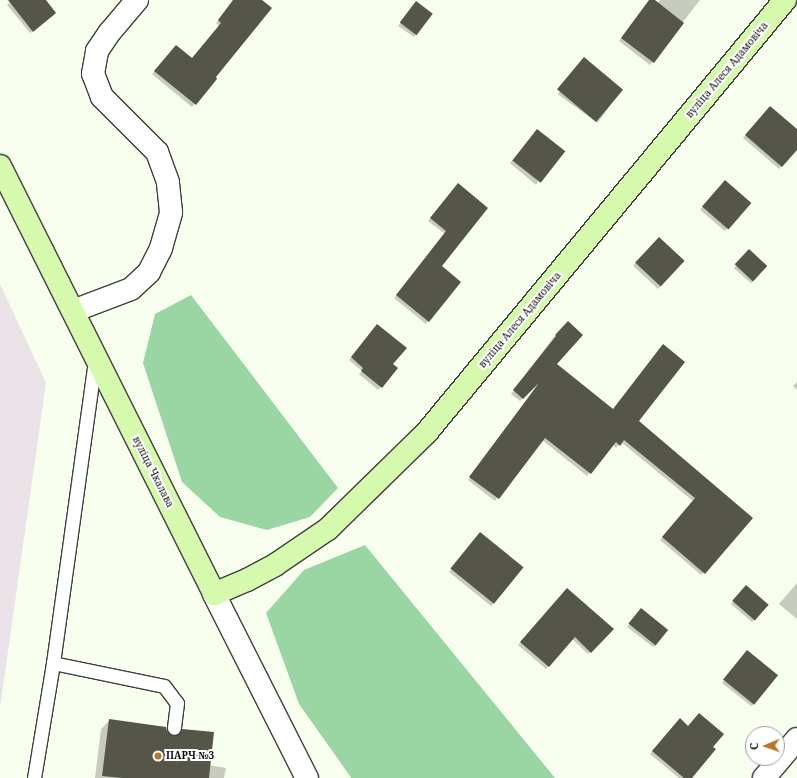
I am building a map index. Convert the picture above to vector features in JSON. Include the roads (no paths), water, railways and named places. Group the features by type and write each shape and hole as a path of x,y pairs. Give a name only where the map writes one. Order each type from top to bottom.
{"street":[{"path":"73,311 131,289 149,272 161,248 171,212 168,182 157,152 102,97 93,74 97,51 137,0"},
{"name":"вуліца Алеся Адамовіча","path":"214,594 247,580 275,565 328,529 427,432 785,0"},
{"name":"вуліца Чкалава","path":"0,166 307,778"},
{"path":"764,778 797,739"}],"lane":[{"path":"34,778 53,663 96,358"},
{"path":"53,663 164,686 177,703 174,728"}],"place":[{"name":"ПАРЧ №3","path":"158,756"}]}
